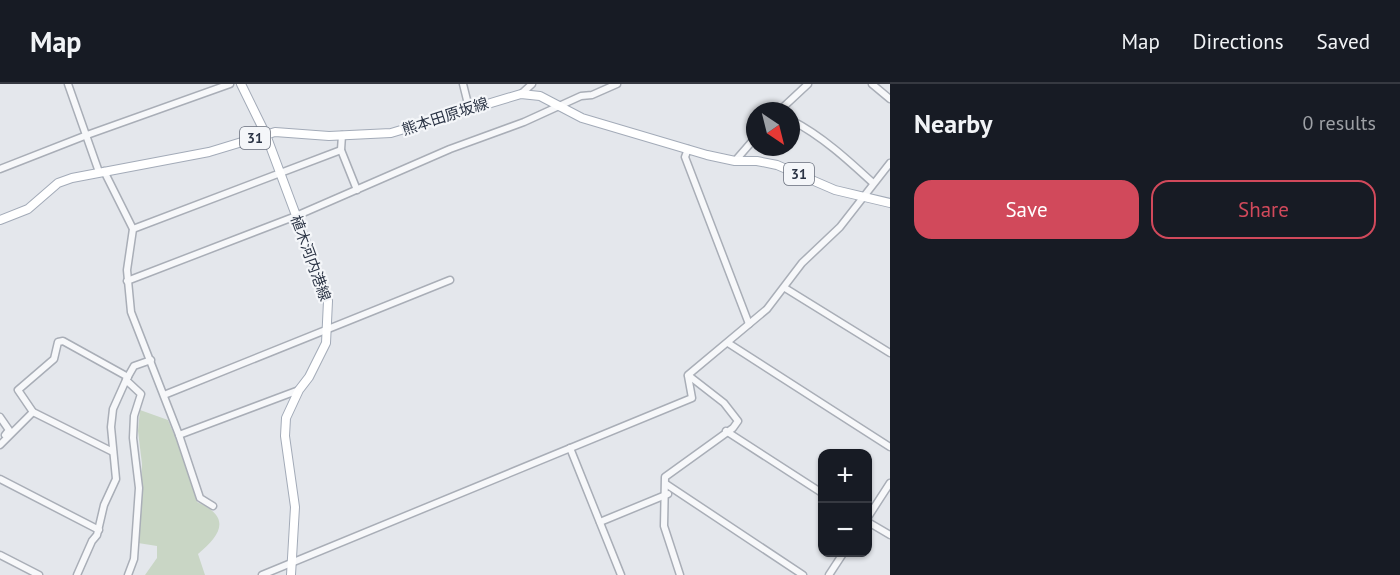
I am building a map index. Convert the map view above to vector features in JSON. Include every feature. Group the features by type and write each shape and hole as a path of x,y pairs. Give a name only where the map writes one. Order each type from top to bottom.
{"main road":[{"name":"植木河内港線","path":"241,84 266,135 278,173 328,301 326,343 286,418 285,435 294,507 291,575"},
{"name":"熊本田原坂線","path":"0,220 28,209 58,183 102,172 209,152 282,131 342,135 391,134 469,108 521,94 540,96 582,118 735,161 757,161 777,165 835,190 890,203"}],"street":[{"path":"68,84 102,172 133,229 127,281 130,312 164,395 200,498 213,506"},
{"path":"0,169 230,84"},
{"path":"463,84 469,108"},
{"path":"521,94 532,84"},
{"path":"127,281 296,216 557,106 617,84"},
{"path":"789,102 808,84"},
{"path":"872,84 890,99"},
{"path":"800,124 840,153 873,183"},
{"path":"342,135 341,150 357,190"},
{"path":"735,161 746,148"},
{"path":"688,149 685,157 749,324"},
{"path":"133,229 341,150"},
{"path":"688,375 767,309 802,263 840,227 890,163"},
{"path":"164,395 450,280"},
{"path":"785,288 890,353"},
{"path":"113,452 33,412 18,390 54,359 58,342 63,340 127,379 141,394 134,416 133,438 139,488 134,559 128,575"},
{"path":"728,343 890,447"},
{"path":"72,575 79,572 99,530 104,505 116,479 111,427 113,409 134,366 150,360"},
{"path":"680,575 664,526 666,484 664,477 726,430 735,426 738,421 735,414 688,375"},
{"path":"262,575 692,399 688,375"},
{"path":"179,435 282,394 299,390"},
{"path":"0,445 33,412"},
{"path":"0,417 9,430 0,440"},
{"path":"726,430 818,490"},
{"path":"570,448 621,575"},
{"path":"0,479 99,530"},
{"path":"872,512 890,483"},
{"path":"666,484 803,575"},
{"path":"600,522 666,496 673,490"},
{"path":"872,523 890,535"},
{"path":"0,555 39,575"},
{"path":"829,575 841,557"}],"green space":[{"path":"140,410 168,420 194,482 197,502 208,508 219,520 217,533 198,554 205,575 145,575 157,558 157,546 138,543 142,464 138,431"}]}
